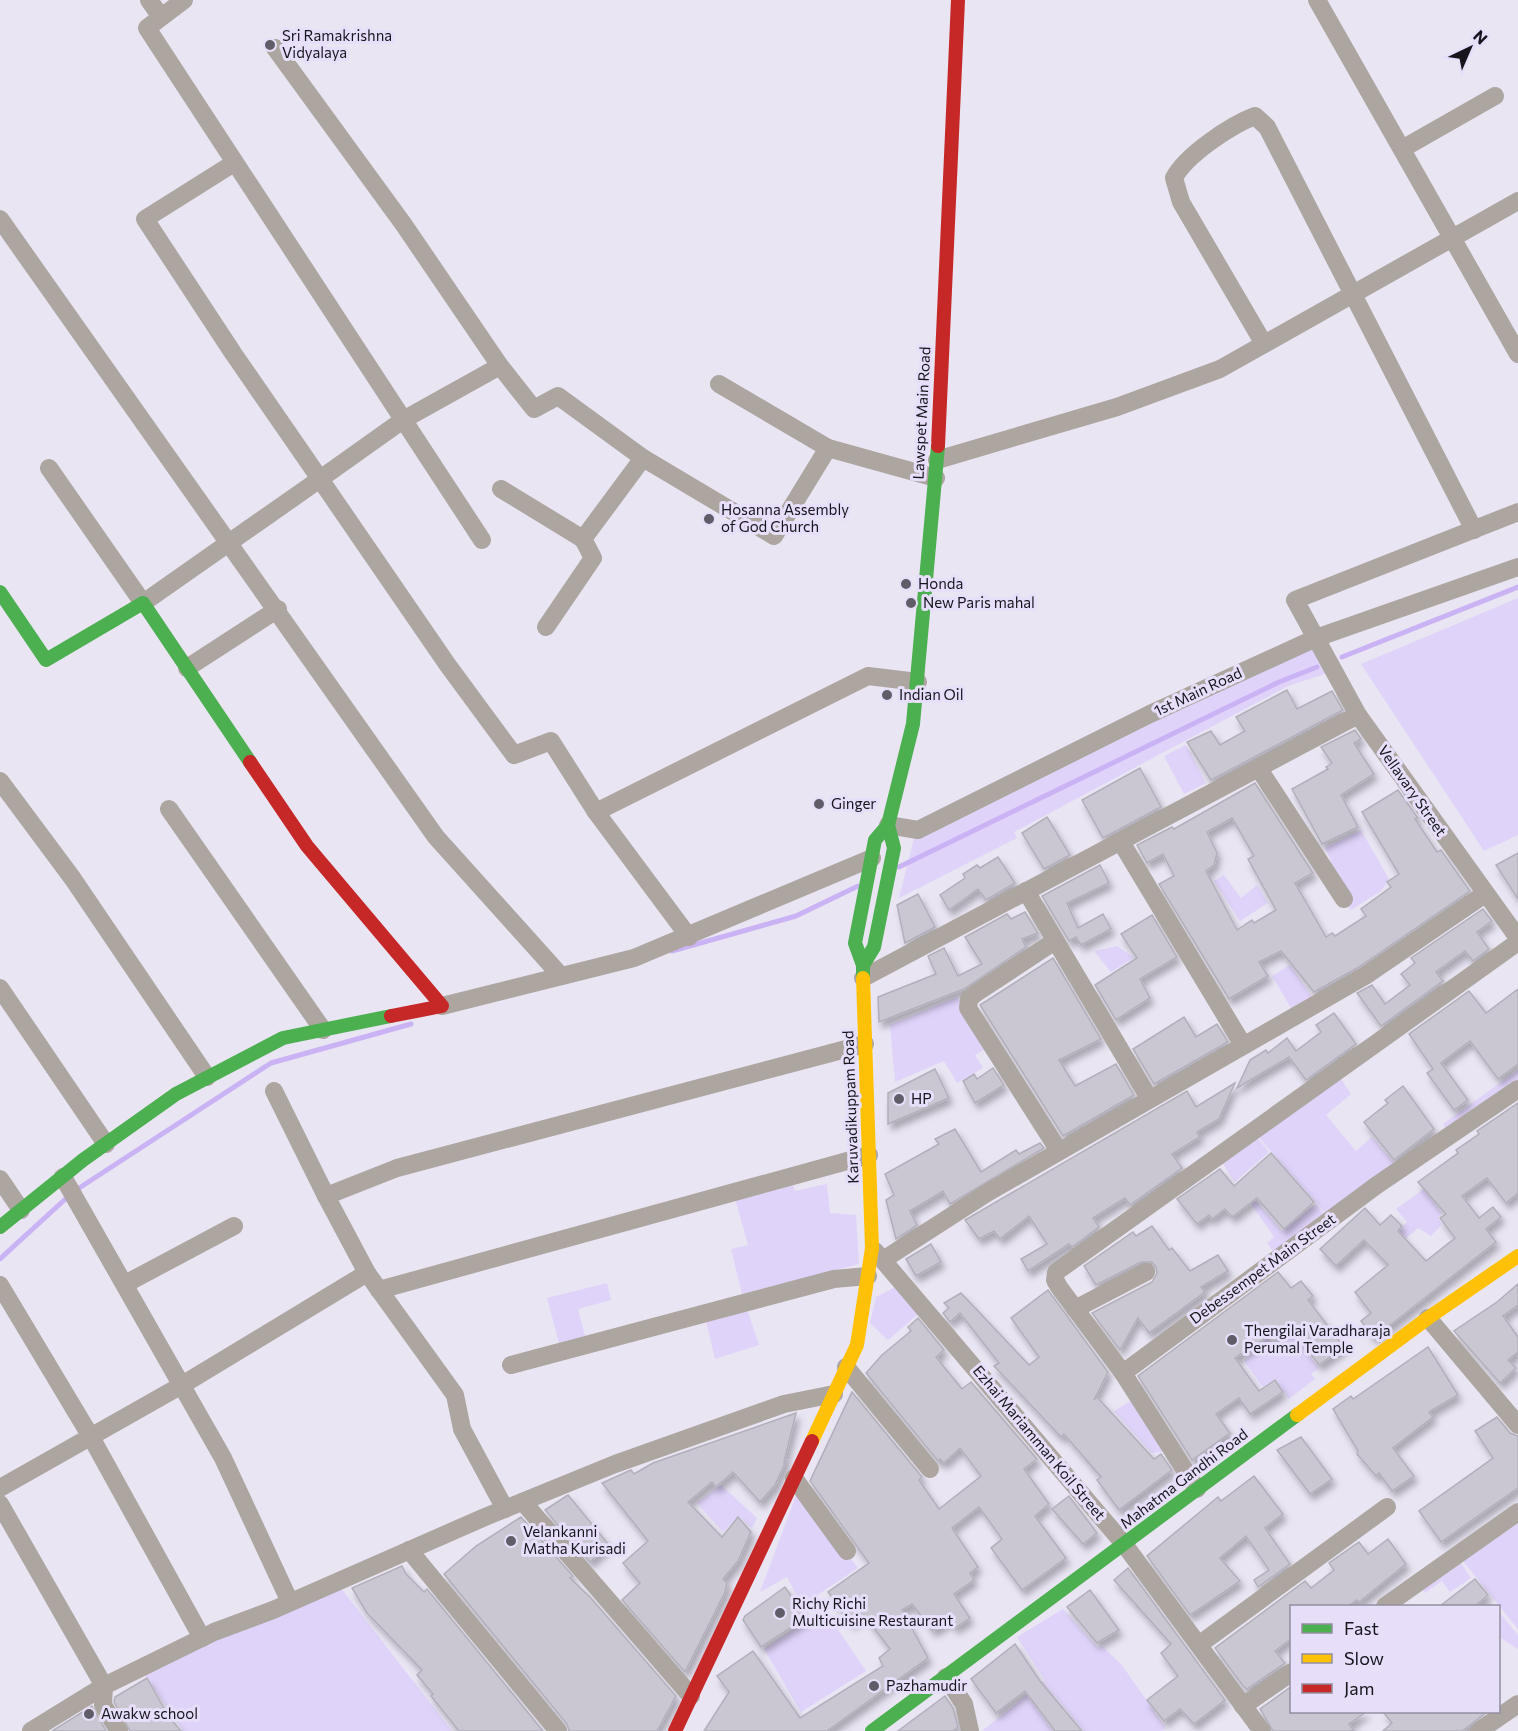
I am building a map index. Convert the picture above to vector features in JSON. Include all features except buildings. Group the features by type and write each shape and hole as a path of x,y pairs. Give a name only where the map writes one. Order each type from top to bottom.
{"street":[{"path":"149,0 161,17"},
{"path":"184,0 147,28 482,540"},
{"name":"Lawspet Main Road","path":"888,825 913,724 936,478 958,0"},
{"path":"1317,0 1518,354"},
{"path":"275,48 404,225 500,366 534,409 558,396 643,458 774,536 828,448"},
{"path":"1402,149 1495,96"},
{"path":"1264,344 1181,202 1174,178 1180,166 1193,155 1255,116 1268,127 1474,530 1518,512"},
{"path":"234,163 145,219 233,353 447,664 514,756 551,741 596,812 689,937"},
{"path":"937,460 1117,407 1220,369 1518,201"},
{"path":"0,219 231,542 436,837 561,976"},
{"path":"0,592 46,660 144,603 403,420 500,366"},
{"path":"719,384 828,448 936,478"},
{"path":"583,539 643,458"},
{"path":"49,468 144,603 307,846 442,1006"},
{"path":"501,489 583,539 593,558 546,627"},
{"name":"Vellavary Street","path":"1474,530 1295,600 1358,715 1518,940"},
{"name":"1st Main Road","path":"888,825 918,830 1150,714 1316,638 1518,567"},
{"path":"187,668 278,609"},
{"path":"596,812 868,676 918,682"},
{"path":"863,971 1121,842 1358,715"},
{"path":"1259,769 1344,899"},
{"path":"0,781 72,879 207,1077"},
{"path":"169,809 323,1030"},
{"path":"863,971 874,947 894,848 888,825"},
{"name":"Karuvadikuppam Road","path":"675,1731 857,1345 868,1276 878,1254 869,1155 863,971 855,943 875,840 888,825"},
{"path":"1121,842 1243,1044"},
{"path":"0,1227 106,1144 176,1094 283,1038 442,1006 634,958 689,937 872,858"},
{"path":"1026,891 1149,1098"},
{"path":"878,1254 1365,976 1485,894"},
{"path":"1197,1489 1123,1373 1055,1280 1056,1272 1064,1264 1518,940"},
{"path":"1055,941 976,993 969,999 968,1008 1059,1151"},
{"path":"0,988 106,1144"},
{"path":"326,1196 397,1168 865,1044"},
{"name":"Debessempet Main Street","path":"1123,1373 1377,1185 1518,1089"},
{"path":"274,1091 367,1274 455,1395 462,1429 505,1509"},
{"path":"379,1290 869,1155"},
{"path":"63,1177 223,1458 290,1602"},
{"path":"0,1179 21,1210"},
{"path":"125,1284 234,1226"},
{"name":"Ezhai Mariamman Koil Street","path":"878,1254 1124,1544 1262,1731"},
{"name":"Mahatma Gandhi Road","path":"872,1731 1428,1318 1518,1256"},
{"path":"1075,1309 1146,1272"},
{"path":"0,1488 182,1386 367,1274"},
{"path":"512,1365 834,1279 868,1276"},
{"path":"0,1285 91,1437 202,1638"},
{"path":"1428,1318 1518,1425"},
{"path":"846,1367 930,1469"},
{"path":"31,1731 104,1686 202,1638 505,1509 615,1464 783,1404 834,1394"},
{"path":"794,1478 847,1551"},
{"path":"523,1502 691,1696"},
{"path":"0,1504 104,1686 103,1705 119,1731"},
{"path":"1200,1644 1387,1507"},
{"path":"1385,1605 1518,1512"},
{"path":"409,1550 558,1731"},
{"path":"1243,1706 1290,1673"},
{"path":"946,1677 964,1704 970,1731"},
{"path":"1479,1731 1518,1704"}],"shaded area":[{"path":"1518,598 1518,835 1484,851 1361,664"},
{"path":"1313,644 1328,673 1288,686 1014,832 1017,838 899,898 914,838"},
{"path":"1186,745 1206,783 1184,794 1164,756"},
{"path":"1361,830 1389,879 1381,891 1351,910 1324,865 1331,861 1325,848"},
{"path":"1224,875 1241,898 1257,885 1268,903 1240,921 1214,881"},
{"path":"1117,946 1134,958 1111,972 1094,951"},
{"path":"1290,965 1314,1000 1294,1013 1272,976"},
{"path":"957,997 989,1047 975,1055 983,1068 957,1083 944,1061 895,1082 890,1025"},
{"path":"1518,1070 1518,1084 1448,1132 1443,1124"},
{"path":"1337,1073 1351,1094 1326,1115 1356,1151 1372,1137 1398,1167 1328,1216 1254,1132"},
{"path":"1253,1133 1269,1152 1235,1182 1220,1159"},
{"path":"791,1179 795,1191 827,1184 830,1213 856,1215 859,1264 742,1294 731,1249 748,1245 734,1195"},
{"path":"1424,1189 1442,1213 1438,1218 1442,1224 1431,1236 1418,1228 1401,1243 1394,1235 1407,1222 1396,1209"},
{"path":"1253,1198 1282,1231 1316,1204 1328,1218 1276,1255 1267,1243 1274,1237 1249,1201"},
{"path":"607,1283 611,1300 578,1309 585,1336 559,1343 547,1298"},
{"path":"899,1285 922,1311 888,1340 870,1323 876,1297"},
{"path":"746,1306 759,1345 715,1359 705,1317"},
{"path":"1253,1324 1274,1345 1292,1332 1319,1368 1311,1374 1315,1379 1289,1399 1275,1379 1263,1387 1244,1361 1256,1350 1246,1326"},
{"path":"1134,1399 1167,1451 1152,1453 1114,1411"},
{"path":"721,1485 757,1518 752,1528 738,1516 723,1532 697,1503"},
{"path":"801,1491 858,1568 816,1596 805,1611 787,1577 760,1592 797,1493"},
{"path":"1518,1520 1518,1629 1500,1605 1463,1561"},
{"path":"1458,1559 1471,1578 1450,1592 1442,1581 1425,1593 1420,1586"},
{"path":"336,1582 452,1731 183,1731 140,1668"},
{"path":"824,1609 866,1671 801,1712 764,1649"},
{"path":"1063,1609 1098,1648 1102,1646 1121,1664 1166,1728 1162,1731 1084,1731 1055,1696 1017,1637"},
{"path":"1500,1613 1518,1635 1518,1649 1500,1638"},
{"path":"1044,1681 1055,1697 1037,1709 1053,1731 982,1731"}],"waterway":[{"path":"1342,657 1518,587"},
{"path":"899,867 1279,682 1317,667"},
{"path":"672,951 796,916 858,886"},
{"path":"0,1259 73,1192 271,1063 411,1024"}],"traffic: fast":[{"path":"863,978 863,965 855,943 875,840 888,825 913,724 938,446"},
{"path":"0,592 46,660 143,603 250,762"},
{"path":"863,965 874,947 894,848 888,825"},
{"path":"0,1227 83,1160 176,1094 283,1038 391,1016"},
{"path":"872,1731 1297,1415"}],"traffic: slow":[{"path":"812,1441 857,1345 872,1248 863,978"},
{"path":"1297,1415 1428,1318 1518,1256"}],"traffic: jam":[{"path":"938,446 958,0"},
{"path":"250,762 307,846 442,1006 391,1016"},
{"path":"675,1731 812,1441"}],"place":[{"name":"Sri Ramakrishna Vidyalaya","path":"270,45"},
{"name":"Hosanna Assembly of God Church","path":"709,519"},
{"name":"Honda","path":"906,584"},
{"name":"New Paris mahal","path":"911,603"},
{"name":"Indian Oil","path":"887,695"},
{"name":"Ginger","path":"819,804"},
{"name":"HP","path":"899,1099"},
{"name":"Thengilai Varadharaja Perumal Temple","path":"1232,1340"},
{"name":"Velankanni Matha Kurisadi","path":"511,1541"},
{"name":"Richy Richi Multicuisine Restaurant","path":"780,1613"},
{"name":"Pazhamudir","path":"874,1686"},
{"name":"Awakw school","path":"89,1714"}]}
